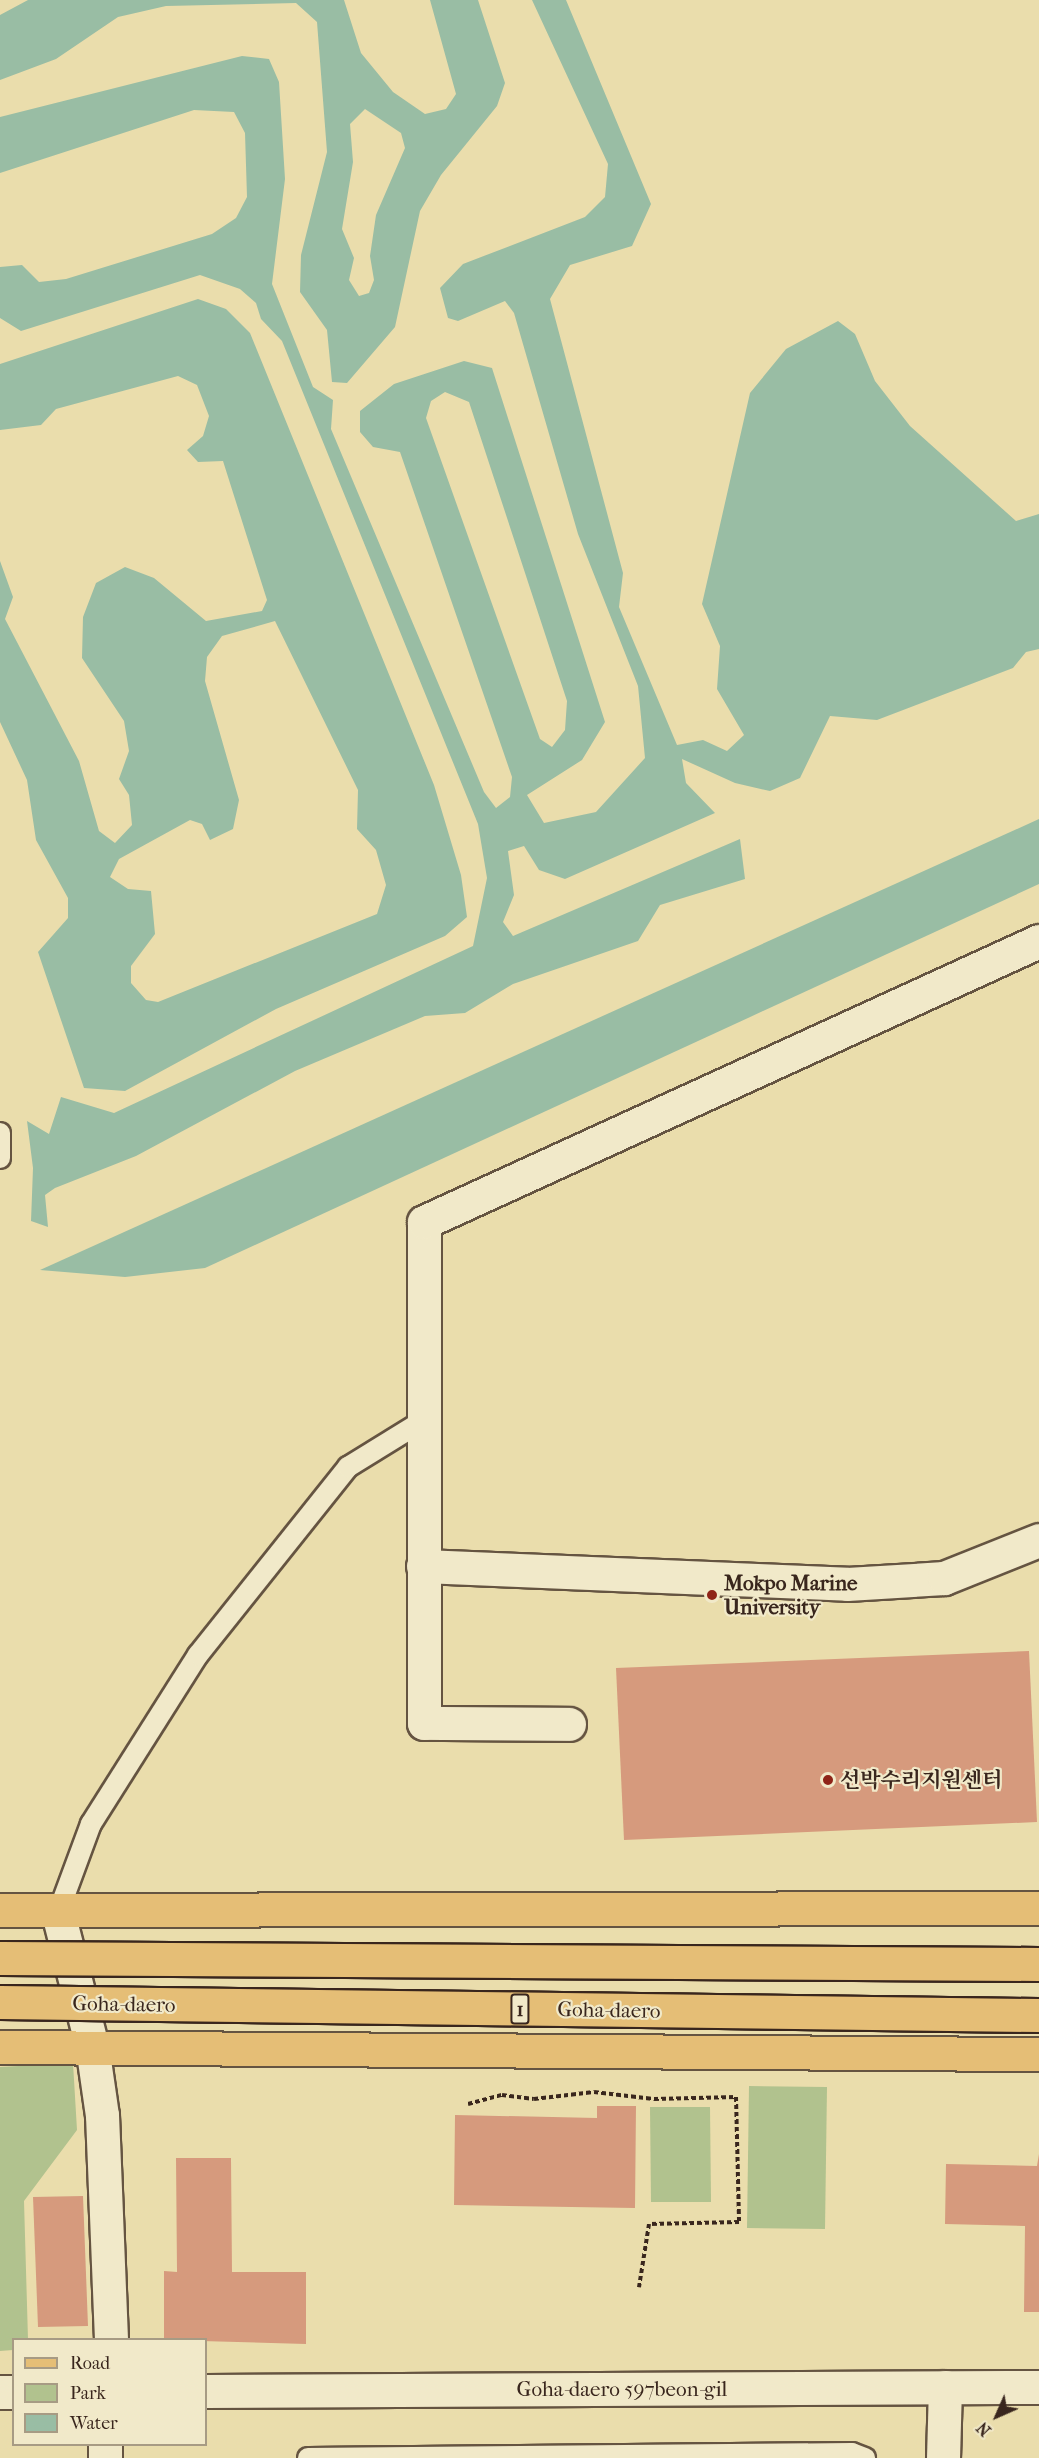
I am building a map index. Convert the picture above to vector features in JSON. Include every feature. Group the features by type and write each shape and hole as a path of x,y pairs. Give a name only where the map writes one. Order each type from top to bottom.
{"main road":[{"path":"0,1910 58,1913 1039,1908"},
{"name":"Goha-daero","path":"0,1958 1039,1964"},
{"name":"Goha-daero","path":"0,2002 1039,2015"},
{"path":"0,2047 1039,2054"}],"street":[{"path":"569,1724 424,1723 424,1222 1039,941"},
{"path":"423,1566 847,1584 944,1578 1039,1540"},
{"path":"58,1913 92,2046 102,2115 111,2338"},
{"path":"943,2458 945,2387"},
{"name":"Goha-daero 597beon-gil","path":"207,2391 1039,2387"}],"lane":[{"path":"0,1133 0,1158"},
{"path":"58,1913 91,1824 198,1655 348,1467 424,1420"},
{"path":"308,2458 840,2453 865,2458"}],"path":[{"path":"468,2104 502,2095 534,2099 594,2092 654,2099 736,2097 739,2222 649,2224 639,2287"}],"green space":[{"path":"73,2063 77,2130 24,2201 28,2338 12,2338 12,2350 0,2351 0,2067"},
{"path":"749,2086 827,2087 825,2229 747,2228"},
{"path":"650,2107 710,2107 711,2202 651,2202"}],"water":[{"path":"28,0 344,0 361,53 393,92 425,114 446,109 456,94 430,0 478,0 505,83 497,106 441,175 420,211 395,327 347,383 332,382 327,330 300,292 301,255 327,152 317,22 296,3 166,6 118,17 56,59 0,80 0,15","holes":["365,109 401,133 405,148 376,215 370,256 374,280 369,293 359,296 349,280 354,258 342,229 353,162 350,124"]},
{"path":"532,0 566,0 651,204 632,246 570,265 550,299 623,573 619,607 677,745 703,740 727,751 744,735 717,689 720,646 702,604 750,393 786,349 838,321 855,334 875,381 910,426 1016,521 1039,514 1039,649 1026,652 1013,668 877,720 830,716 800,778 770,791 735,783 682,759 686,783 715,813 565,879 539,870 524,846 508,851 514,895 503,922 513,936 740,839 745,879 660,905 638,941 513,984 465,1013 425,1016 295,1071 136,1156 55,1188 45,1195 48,1227 31,1221 33,1168 27,1121 49,1134 61,1097 114,1113 473,946 487,878 478,824 282,341 261,319 256,303 240,289 200,275 21,331 0,318 0,267 22,265 39,282 66,279 212,234 236,218 247,197 245,133 234,112 194,110 0,173 0,117 242,56 269,59 279,82 285,179 272,284 313,387 333,400 331,429 484,792 496,808 510,797 512,777 400,452 373,447 360,432 360,411 394,384 464,361 492,368 605,722 582,760 527,795 544,823 596,812 645,758 638,686 578,534 514,313 505,301 458,321 448,318 440,288 463,264 585,217 605,197 608,164","holes":["445,392 469,402 567,701 565,730 552,747 540,739 426,418 431,401"]},
{"path":"198,299 226,309 250,333 434,785 461,875 467,917 445,936 276,1009 125,1091 84,1088 38,952 68,918 68,898 36,840 27,780 0,722 0,561 13,597 5,619 79,761 99,831 115,843 132,825 129,795 119,779 129,751 124,721 82,658 83,617 96,583 125,567 154,578 206,621 262,611 267,600 223,461 198,462 187,450 203,436 209,416 197,385 178,376 56,409 41,425 0,430 0,364","holes":["275,621 358,790 357,829 376,850 386,885 377,914 158,1002 146,1000 131,983 131,966 155,934 151,891 128,889 110,877 119,859 190,820 202,824 210,840 233,829 239,800 205,681 207,657 222,636"]},
{"path":"1039,819 1039,884 205,1268 125,1277 40,1270"}],"building":[{"name":"선박수리지원센터","path":"1029,1651 1037,1822 624,1840 616,1668"},
{"path":"597,2106 636,2106 635,2208 454,2205 455,2115 597,2118"},
{"path":"1039,2154 1039,2312 1024,2312 1025,2226 945,2224 946,2164 1037,2166"},
{"path":"176,2158 231,2158 232,2272 306,2272 306,2344 207,2341 207,2338 164,2338 164,2271 177,2272"},
{"path":"83,2196 88,2326 38,2327 33,2197"}],"place":[{"name":"Mokpo Marine University","path":"712,1595"},
{"name":"선박수리지원센터","path":"828,1780"}]}
